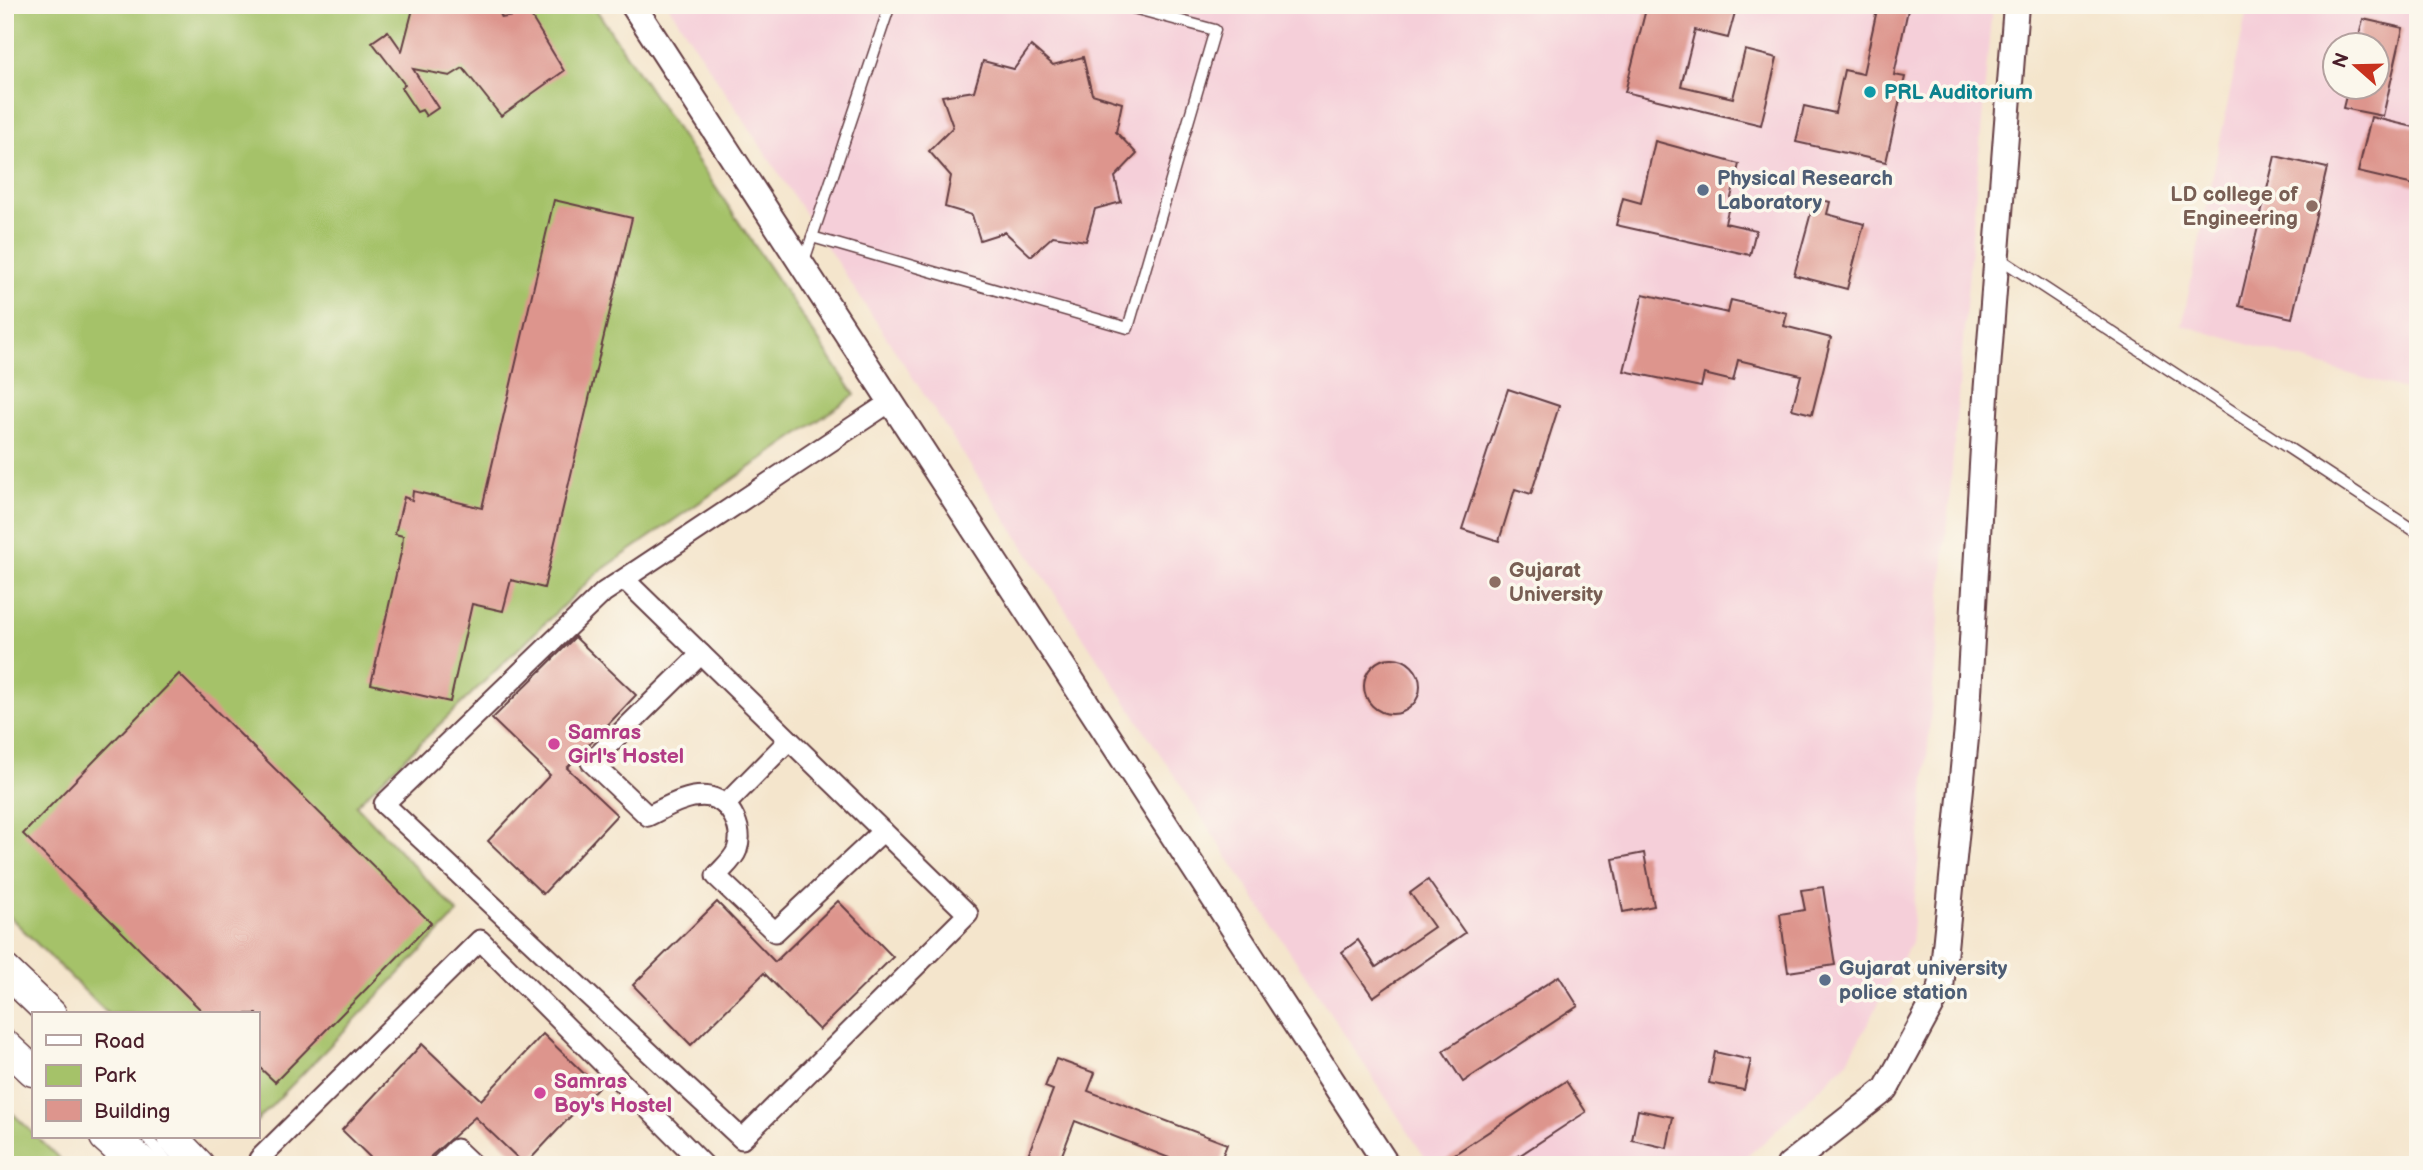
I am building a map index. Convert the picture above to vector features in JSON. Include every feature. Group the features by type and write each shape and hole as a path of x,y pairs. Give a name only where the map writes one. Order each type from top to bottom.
{"main road":[{"path":"5,970 49,1012"},
{"path":"5,1045 32,1070"},
{"path":"106,1138 136,1165"},
{"path":"173,1138 199,1165"}],"street":[{"path":"633,5 1387,1165"},
{"path":"1789,1165 1886,1089 1941,988 1967,728 1996,256 2016,5"},
{"path":"624,579 968,914 742,1139 384,804 604,592 890,402"},
{"path":"701,654 591,762 648,816 677,801 710,797 725,805 739,826 737,851 716,876 775,932 883,831"},
{"path":"725,805 789,740"},
{"path":"260,1165 259,1159 480,940 704,1165"},
{"path":"440,1165 456,1149 473,1165"}],"lane":[{"path":"802,266 890,5"},
{"path":"812,237 1128,328 1215,30 1122,5"},
{"path":"1996,256 2418,533"},
{"path":"130,1138 162,1165"},
{"path":"147,1138 170,1165"}],"shaded area":[{"name":"Gujarat University","path":"668,5 1992,5 1911,943 1847,1062 1759,1147 1733,1165 1430,1165"},
{"name":"LD college of Engineering","path":"2248,5 2418,5 2418,394 2182,325"}],"green space":[{"path":"5,5 593,5 855,395 596,574 356,805 458,913 259,1119 259,1012 106,1012 5,912"},
{"path":"5,1106 32,1132 32,1138 38,1138 66,1165 5,1165"}],"building":[{"path":"414,5 496,5 502,18 529,13 564,71 501,116 463,68 450,76 413,69 438,108 426,116 422,110 417,112 401,88 405,85 372,42 388,31 402,51"},
{"path":"1647,5 1737,5 1728,38 1695,30 1681,86 1733,98 1745,50 1777,58 1761,125 1625,92"},
{"name":"PRL Auditorium","path":"1878,5 1909,5 1894,75 1905,77 1886,162 1796,142 1804,106 1835,113 1844,70 1863,74"},
{"path":"2363,19 2403,28 2392,76 2392,32 2360,32"},
{"path":"1031,46 1053,65 1083,57 1092,94 1122,103 1116,132 1137,154 1115,177 1121,202 1095,209 1086,241 1053,236 1031,256 1005,232 980,240 972,215 945,207 951,176 929,151 953,127 942,96 974,91 983,61 1014,69"},
{"path":"2344,102 2386,102 2383,116 2343,108"},
{"path":"2371,117 2418,128 2418,186 2358,172"},
{"path":"1655,141 1739,164 1725,223 1756,230 1750,255 1616,225 1623,198 1641,203"},
{"path":"2275,156 2327,168 2292,318 2239,306"},
{"path":"1815,198 1830,202 1827,214 1864,224 1847,289 1794,275"},
{"path":"554,200 632,218 544,588 511,580 503,611 472,604 450,702 371,684 402,548 403,536 395,534 404,497 412,500 413,491 482,508"},
{"path":"1643,294 1728,313 1731,300 1787,313 1784,326 1831,338 1812,414 1792,409 1801,375 1738,360 1733,381 1704,374 1701,387 1624,371"},
{"path":"1508,389 1559,406 1531,494 1515,489 1499,541 1462,529"},
{"name":"Samras Girl's Hostel","path":"575,637 636,695 567,768 617,815 543,894 488,841 550,775 492,719"},
{"path":"1387,658 1397,658 1412,666 1418,675 1418,697 1412,706 1397,714 1387,714 1369,702 1364,691 1364,681 1376,663"},
{"path":"179,674 431,923 275,1082 259,1067 259,1012 203,1012 23,834"},
{"path":"1644,853 1654,906 1623,912 1613,859"},
{"path":"1428,880 1465,933 1373,997 1342,952 1358,940 1376,967 1434,927 1410,893"},
{"path":"1823,887 1835,965 1788,972 1780,914 1805,910 1801,890"},
{"path":"838,901 893,957 819,1030 764,973 691,1045 633,985 717,902 775,962"},
{"path":"1559,976 1578,1006 1463,1082 1443,1051"},
{"name":"Samras Boy's Hostel","path":"543,1034 598,1087 525,1165 475,1117 431,1156 428,1165 378,1165 342,1130 422,1044 481,1100"},
{"path":"1715,1052 1751,1060 1744,1090 1709,1083"},
{"path":"1056,1059 1095,1073 1088,1091 1227,1144 1219,1165 1170,1165 1172,1159 1075,1121 1058,1165 1024,1165 1053,1090 1045,1087"},
{"path":"1566,1081 1586,1112 1505,1165 1438,1165"},
{"path":"1638,1110 1673,1117 1667,1148 1632,1140"}],"place":[{"name":"PRL Auditorium","path":"1870,92"},
{"name":"Physical Research Laboratory","path":"1703,190"},
{"name":"LD college of Engineering","path":"2312,206"},
{"name":"Gujarat University","path":"1495,582"},
{"name":"Samras Girl's Hostel","path":"554,744"},
{"name":"Gujarat university police station","path":"1825,980"},
{"name":"Samras Boy's Hostel","path":"540,1093"}]}
